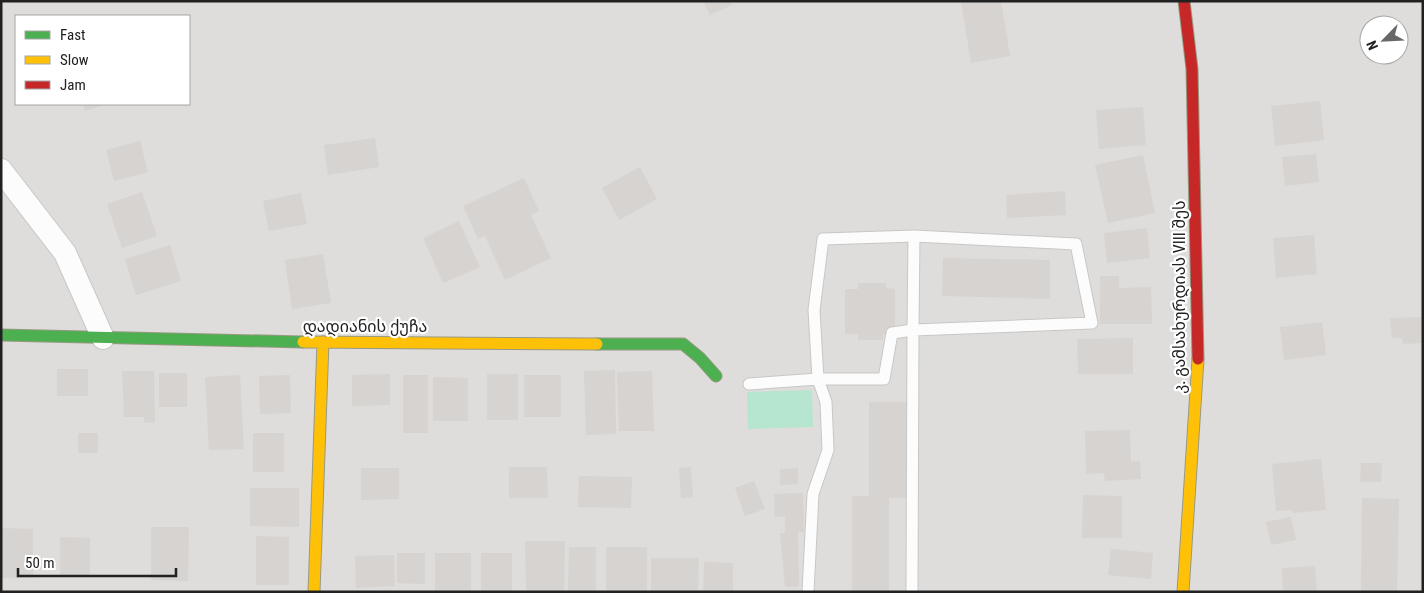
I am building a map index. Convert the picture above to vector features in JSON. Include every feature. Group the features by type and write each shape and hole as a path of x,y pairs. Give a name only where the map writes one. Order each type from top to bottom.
{"street":[{"name":"კ. გამსახურდიას VIII შეს","path":"1183,592 1198,369 1192,69 1184,1"},
{"path":"1,170 66,253 102,338"},
{"name":"დადიანის ქუჩა","path":"1,335 323,342 683,344 700,358 716,376"},
{"path":"314,592 323,342"}],"lane":[{"path":"912,592 914,236"},
{"path":"750,384 818,378 884,379 892,333 913,330 1092,323 1076,244 914,236 823,239 814,310 818,378 826,402 828,450 813,494 808,592"}],"shaded area":[{"path":"1,1 1423,1 1423,592 1,592"}],"green space":[{"path":"812,390 813,427 748,429 747,392"}],"building":[{"path":"703,1 730,1 732,5 710,15"},
{"path":"961,1 1001,1 1010,56 971,63"},
{"path":"1320,101 1324,140 1275,146 1271,106"},
{"path":"83,105 104,105 85,111"},
{"path":"1143,107 1146,145 1099,149 1096,110"},
{"path":"375,138 379,167 328,175 324,145"},
{"path":"140,141 148,172 114,181 106,150"},
{"path":"1316,154 1319,182 1285,186 1282,157"},
{"path":"1143,155 1155,213 1108,223 1095,165"},
{"path":"640,167 657,199 619,220 602,188"},
{"path":"524,178 539,211 531,215 551,258 505,280 485,236 478,239 463,206"},
{"path":"1065,191 1066,215 1007,218 1006,195"},
{"path":"142,192 157,236 122,248 107,204"},
{"path":"301,193 307,224 269,231 263,201"},
{"path":"459,221 480,267 443,283 423,238"},
{"path":"1147,228 1150,258 1107,263 1104,233"},
{"path":"1314,235 1317,274 1276,278 1273,238"},
{"path":"170,245 181,281 136,295 125,259"},
{"path":"323,254 331,303 292,309 285,260"},
{"path":"943,258 1050,260 1050,299 942,296"},
{"path":"1100,276 1119,276 1119,288 1151,287 1152,324 1100,324"},
{"path":"858,283 886,283 886,288 895,289 895,334 883,334 883,340 858,340 858,334 845,334 845,289 858,289"},
{"path":"1423,317 1423,343 1403,344 1402,338 1392,338 1390,318"},
{"path":"1322,322 1326,355 1284,360 1280,327"},
{"path":"1133,338 1133,374 1078,374 1077,339"},
{"path":"57,369 88,369 88,396 57,396"},
{"path":"615,370 616,434 586,435 584,371"},
{"path":"122,371 154,371 155,422 144,423 144,417 124,417"},
{"path":"652,371 654,431 619,431 617,372"},
{"path":"159,373 187,373 187,407 159,407"},
{"path":"390,374 390,405 352,406 352,375"},
{"path":"487,374 518,374 518,420 487,420"},
{"path":"240,375 244,449 209,450 205,377"},
{"path":"290,375 291,413 260,414 259,376"},
{"path":"403,375 428,375 428,433 403,433"},
{"path":"524,375 561,375 561,417 524,417"},
{"path":"433,377 468,378 468,421 433,421"},
{"path":"869,402 908,402 908,498 889,498 889,592 852,592 852,496 869,496"},
{"path":"1130,430 1131,462 1140,461 1141,479 1105,481 1104,473 1086,474 1085,431"},
{"path":"78,433 98,433 98,453 78,453"},
{"path":"253,433 284,433 284,472 253,472"},
{"path":"1321,459 1326,510 1293,513 1292,510 1276,511 1272,464"},
{"path":"1361,463 1382,463 1381,482 1360,482"},
{"path":"509,467 547,467 548,498 509,498"},
{"path":"691,467 693,497 681,498 679,468"},
{"path":"361,468 399,468 399,499 361,500"},
{"path":"798,468 798,484 780,485 780,469"},
{"path":"579,476 632,477 631,508 578,507"},
{"path":"754,481 765,509 745,516 735,488"},
{"path":"250,488 299,488 299,527 250,526"},
{"path":"803,493 804,532 798,532 799,587 785,587 780,533 785,533 785,516 775,517 774,494"},
{"path":"1083,495 1122,496 1122,538 1082,538"},
{"path":"1362,498 1399,499 1397,592 1361,592"},
{"path":"1291,517 1296,540 1271,545 1266,522"},
{"path":"151,527 189,527 188,581 151,580"},
{"path":"2,528 33,529 33,578 2,578"},
{"path":"256,536 289,537 289,585 256,585"},
{"path":"60,537 90,538 90,576 60,576"},
{"path":"525,541 565,541 564,592 526,592"},
{"path":"569,547 596,547 596,592 568,592"},
{"path":"606,547 647,547 647,592 606,592"},
{"path":"1111,549 1153,553 1151,579 1108,575"},
{"path":"397,553 425,553 425,584 397,583"},
{"path":"435,553 471,553 471,592 435,592"},
{"path":"481,553 512,553 512,592 481,591"},
{"path":"394,555 395,586 356,588 355,556"},
{"path":"651,558 699,558 698,592 651,592"},
{"path":"704,562 733,563 733,592 703,592"},
{"path":"1315,566 1317,592 1283,592 1282,568"}],"traffic: fast":[{"path":"1,335 303,342"},
{"path":"597,344 683,344 700,358 716,376"}],"traffic: slow":[{"path":"303,342 597,344"},
{"path":"314,592 323,342"},
{"path":"1183,592 1198,359"}],"traffic: jam":[{"path":"1184,1 1192,69 1198,359"}]}
